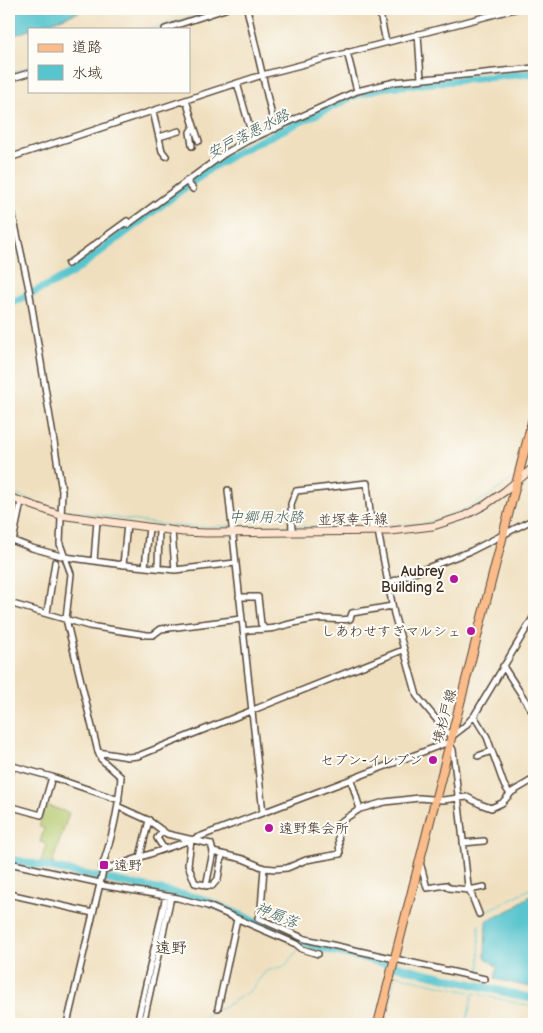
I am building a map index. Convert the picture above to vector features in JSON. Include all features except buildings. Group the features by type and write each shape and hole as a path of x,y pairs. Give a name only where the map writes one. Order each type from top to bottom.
{"main road":[{"name":"境杉戸線","path":"378,1024 534,414"},
{"path":"523,456 528,463 534,466"},
{"name":"並塚幸手線","path":"9,497 60,515 159,529 206,533 408,530 433,526 453,520 485,505 517,482 534,466"}],"street":[{"path":"168,28 226,9"},
{"path":"247,9 275,128"},
{"path":"379,9 386,42"},
{"path":"9,158 262,75 515,9"},
{"path":"418,34 421,79"},
{"path":"347,52 357,91"},
{"path":"68,264 127,221 127,225 224,154 275,128 357,91 396,82 534,68"},
{"path":"9,79 28,73"},
{"path":"237,83 249,124"},
{"path":"186,100 199,141"},
{"path":"153,111 162,151 166,156"},
{"path":"192,146 190,132 194,126"},
{"path":"159,137 179,131"},
{"path":"186,181 192,189"},
{"path":"9,197 29,289 62,490 60,544 71,574 66,619 98,752 101,759 121,777 119,807 114,830 102,867 103,872 67,1024"},
{"path":"292,532 291,504 296,491 366,483 392,606 417,696 450,739 453,750 469,890 479,914"},
{"path":"228,490 263,813"},
{"path":"21,502 11,540 32,548 65,557 174,570 235,563"},
{"path":"388,583 471,551 534,519"},
{"path":"94,561 97,520"},
{"path":"123,565 127,524"},
{"path":"145,567 149,527"},
{"path":"158,568 159,529"},
{"path":"172,530 174,570"},
{"path":"47,613 55,562"},
{"path":"239,597 258,597 261,624 264,628"},
{"path":"9,603 89,626 147,635 152,635 161,629 242,618"},
{"path":"243,631 316,619 350,619 352,614 392,606"},
{"path":"103,872 113,865 191,840 351,780 450,739 474,716 534,616"},
{"path":"98,752 128,757 138,756 403,650"},
{"path":"504,666 534,714"},
{"path":"474,716 487,737 504,785 510,794"},
{"path":"478,756 492,751"},
{"path":"9,779 10,766 52,777 119,800"},
{"path":"9,806 41,815 52,777"},
{"path":"213,852 243,859 264,868 287,868 306,860 340,854 337,824 360,809 385,802 419,798 443,800 470,798 491,808 502,803 510,794 534,779"},
{"path":"351,780 360,809"},
{"path":"119,807 149,820 162,832 171,836 211,844 213,852 206,886"},
{"path":"140,857 149,820"},
{"path":"162,832 157,838 164,849"},
{"path":"191,840 188,868 195,883 212,886 218,879 222,855"},
{"path":"463,843 484,841"},
{"path":"420,860 427,888 446,885 449,888 469,890 484,887"},
{"path":"9,863 100,884 169,896 208,906 296,944 302,950 318,954"},
{"path":"264,868 261,909 258,918 299,937 393,962 485,979"},
{"path":"459,888 461,895"},
{"path":"9,894 93,912"},
{"path":"137,1024 169,896"},
{"path":"143,1024 169,896"},
{"path":"218,1008 237,919"},
{"path":"296,944 299,937"}],"green space":[{"path":"45,805 69,813 53,861 54,864 41,862 46,844 40,842 44,828 39,827"}],"water":[{"path":"9,9 78,9 79,12 34,28 28,28 28,30 9,37"},
{"path":"534,894 534,988 495,979 497,967 485,957 486,921 518,906 519,903"}],"waterway":[{"path":"154,28 215,9"},
{"path":"9,74 28,67"},
{"name":"安戸落悪水路","path":"9,304 73,272 210,168 241,150 356,95 383,87 534,73"},
{"name":"中郷用水路","path":"422,524 447,517 471,506 493,493 514,477"},
{"name":"中郷用水路","path":"9,492 60,510"},
{"name":"中郷用水路","path":"64,510 171,526 231,526"},
{"name":"中郷用水路","path":"375,527 418,524"},
{"name":"中郷用水路","path":"235,526 291,527"},
{"name":"中郷用水路","path":"295,527 371,527"},
{"name":"神扇落","path":"9,859 202,899 321,948 534,999"},
{"path":"485,912 534,887"},
{"path":"479,925 480,975"},
{"name":"神扇落","path":"300,946 303,942"},
{"path":"194,1024 250,991 266,971 285,966 298,950"},
{"path":"395,975 469,992"},
{"path":"383,1024 394,981"},
{"name":"神扇落","path":"479,985 480,981"},
{"path":"466,1024 473,993 534,1007"}],"place":[{"name":"Aubrey Building 2","path":"454,579"},
{"name":"しあわせすぎマルシェ","path":"471,631"},
{"name":"セブン-イレブン","path":"433,760"},
{"name":"遠野集会所","path":"269,828"},
{"name":"遠野","path":"104,865"}],"district":[{"name":"遠野","path":"171,947"}]}
